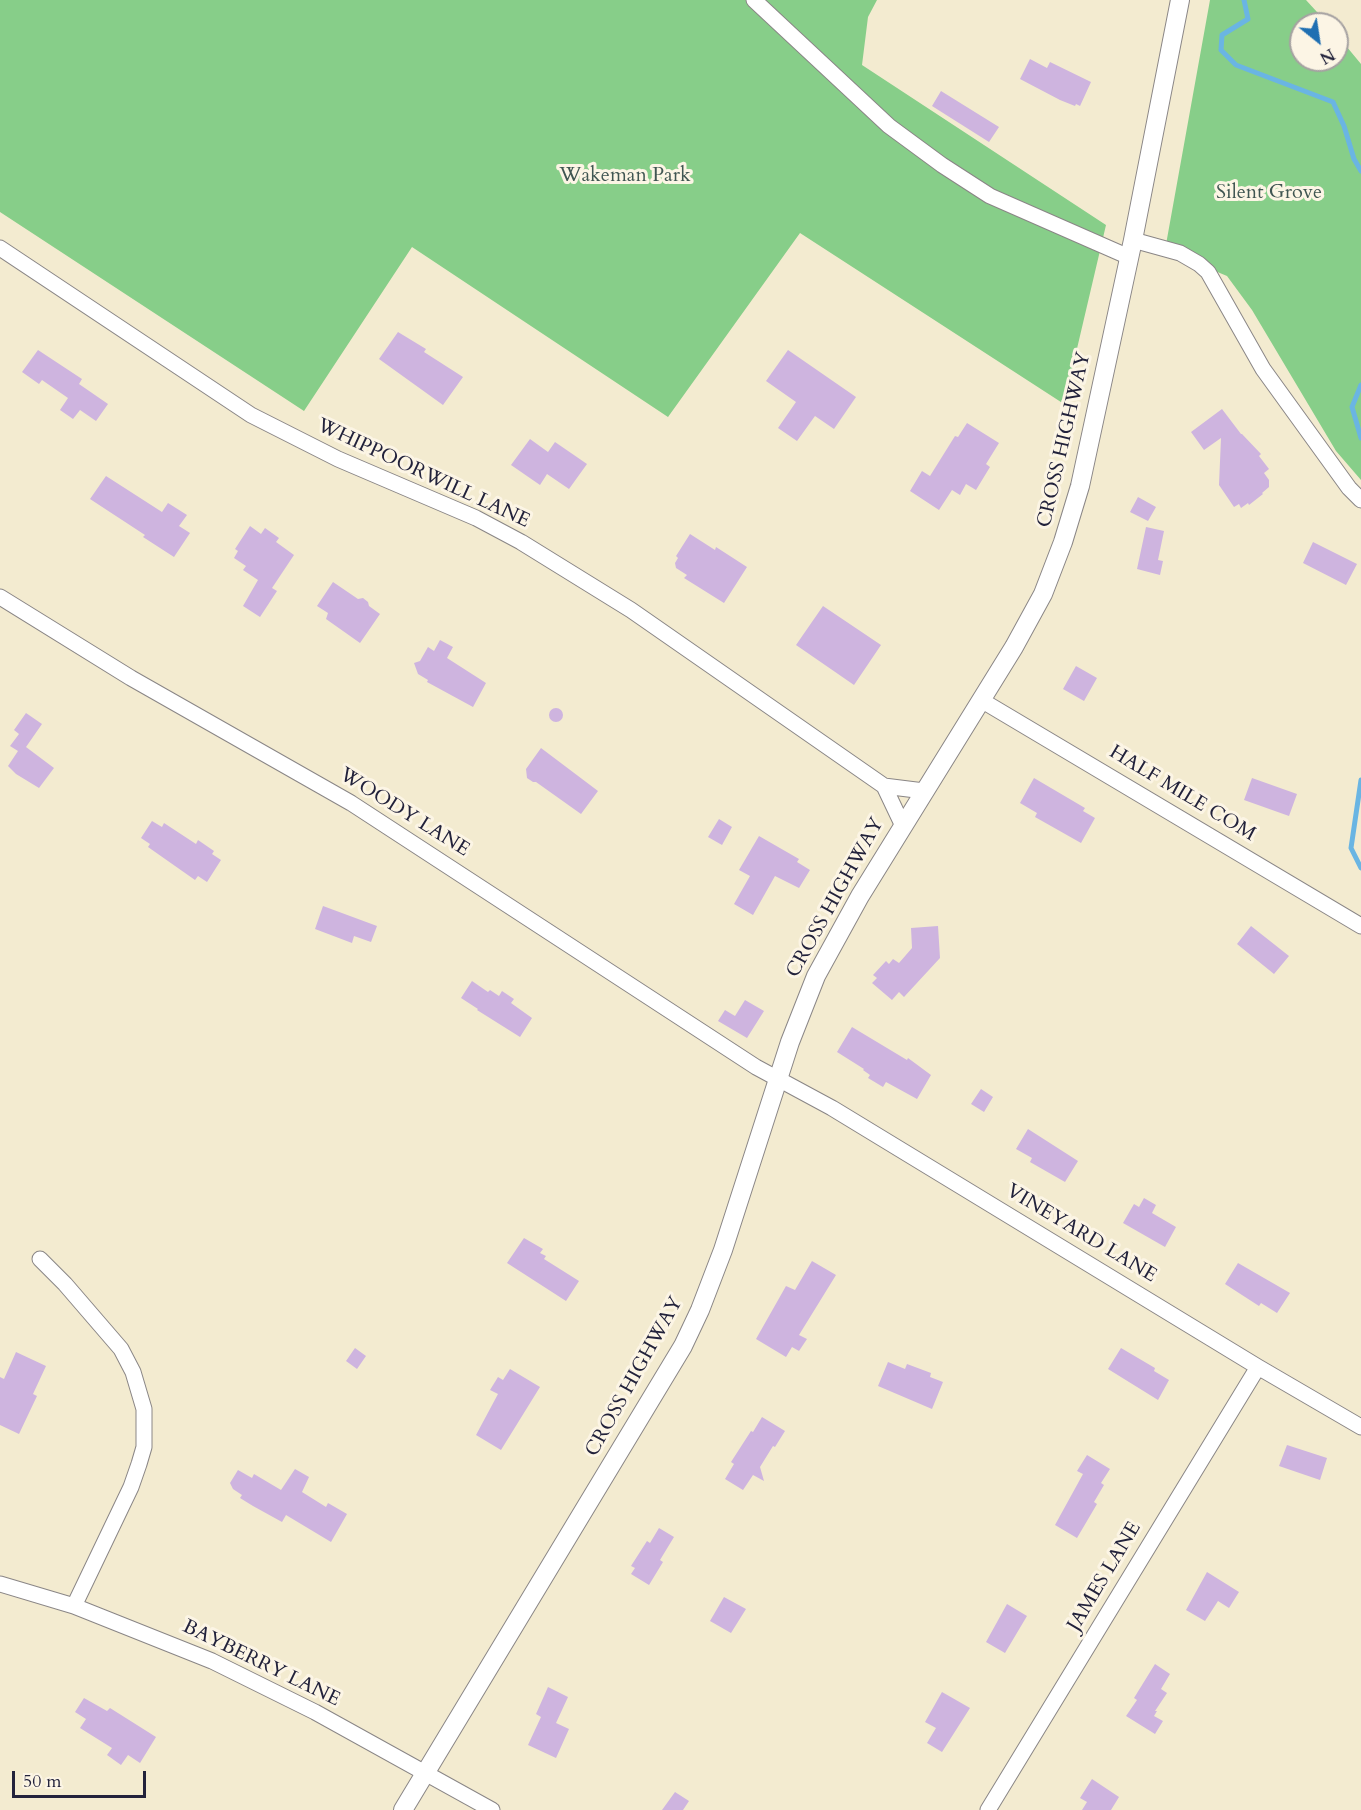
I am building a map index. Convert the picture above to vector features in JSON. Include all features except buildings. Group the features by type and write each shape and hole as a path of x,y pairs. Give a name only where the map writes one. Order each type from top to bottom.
{"street":[{"path":"754,0 889,126 942,165 990,196 1131,248 1180,253 1199,264 1208,272 1263,369 1349,488 1361,500"},
{"name":"CROSS HIGHWAY","path":"403,1810 683,1346 703,1304 723,1250 794,1028 816,976 849,914 1033,613 1064,542 1080,486 1131,248 1180,0"},
{"name":"WHIPPOORWILL LANE","path":"0,248 250,415 338,459 476,518 545,556 631,610 884,786 924,791"},
{"name":"WOODY LANE","path":"0,597 131,678 351,803 756,1067 778,1078"},
{"name":"HALF MILE COM","path":"981,700 1361,926"},
{"name":"WHIPPOORWILL LANE","path":"884,786 903,825"},
{"name":"VINEYARD LANE","path":"778,1078 832,1108 1258,1367 1361,1427"},
{"path":"40,1259 65,1284 121,1349 133,1372 144,1409 144,1447 131,1487 74,1606"},
{"name":"JAMES LANE","path":"988,1810 1258,1367"},
{"name":"BAYBERRY LANE","path":"0,1584 74,1606 170,1643 247,1677 492,1810"}],"green space":[{"name":"Wakeman Park","path":"0,0 877,0 868,17 862,65 1106,225 1064,404 800,233 668,417 412,247 304,411 0,212"},
{"name":"Silent Grove","path":"1210,0 1306,0 1317,12 1289,12 1289,72 1349,72 1349,50 1361,64 1361,480 1336,451 1252,310 1227,276 1165,250"}],"waterway":[{"path":"1244,0 1248,19 1222,35 1221,50 1236,65 1333,102 1344,126 1354,159 1361,171"},
{"path":"1361,385 1352,407 1361,438"},
{"path":"1361,780 1351,848 1361,868"}]}
